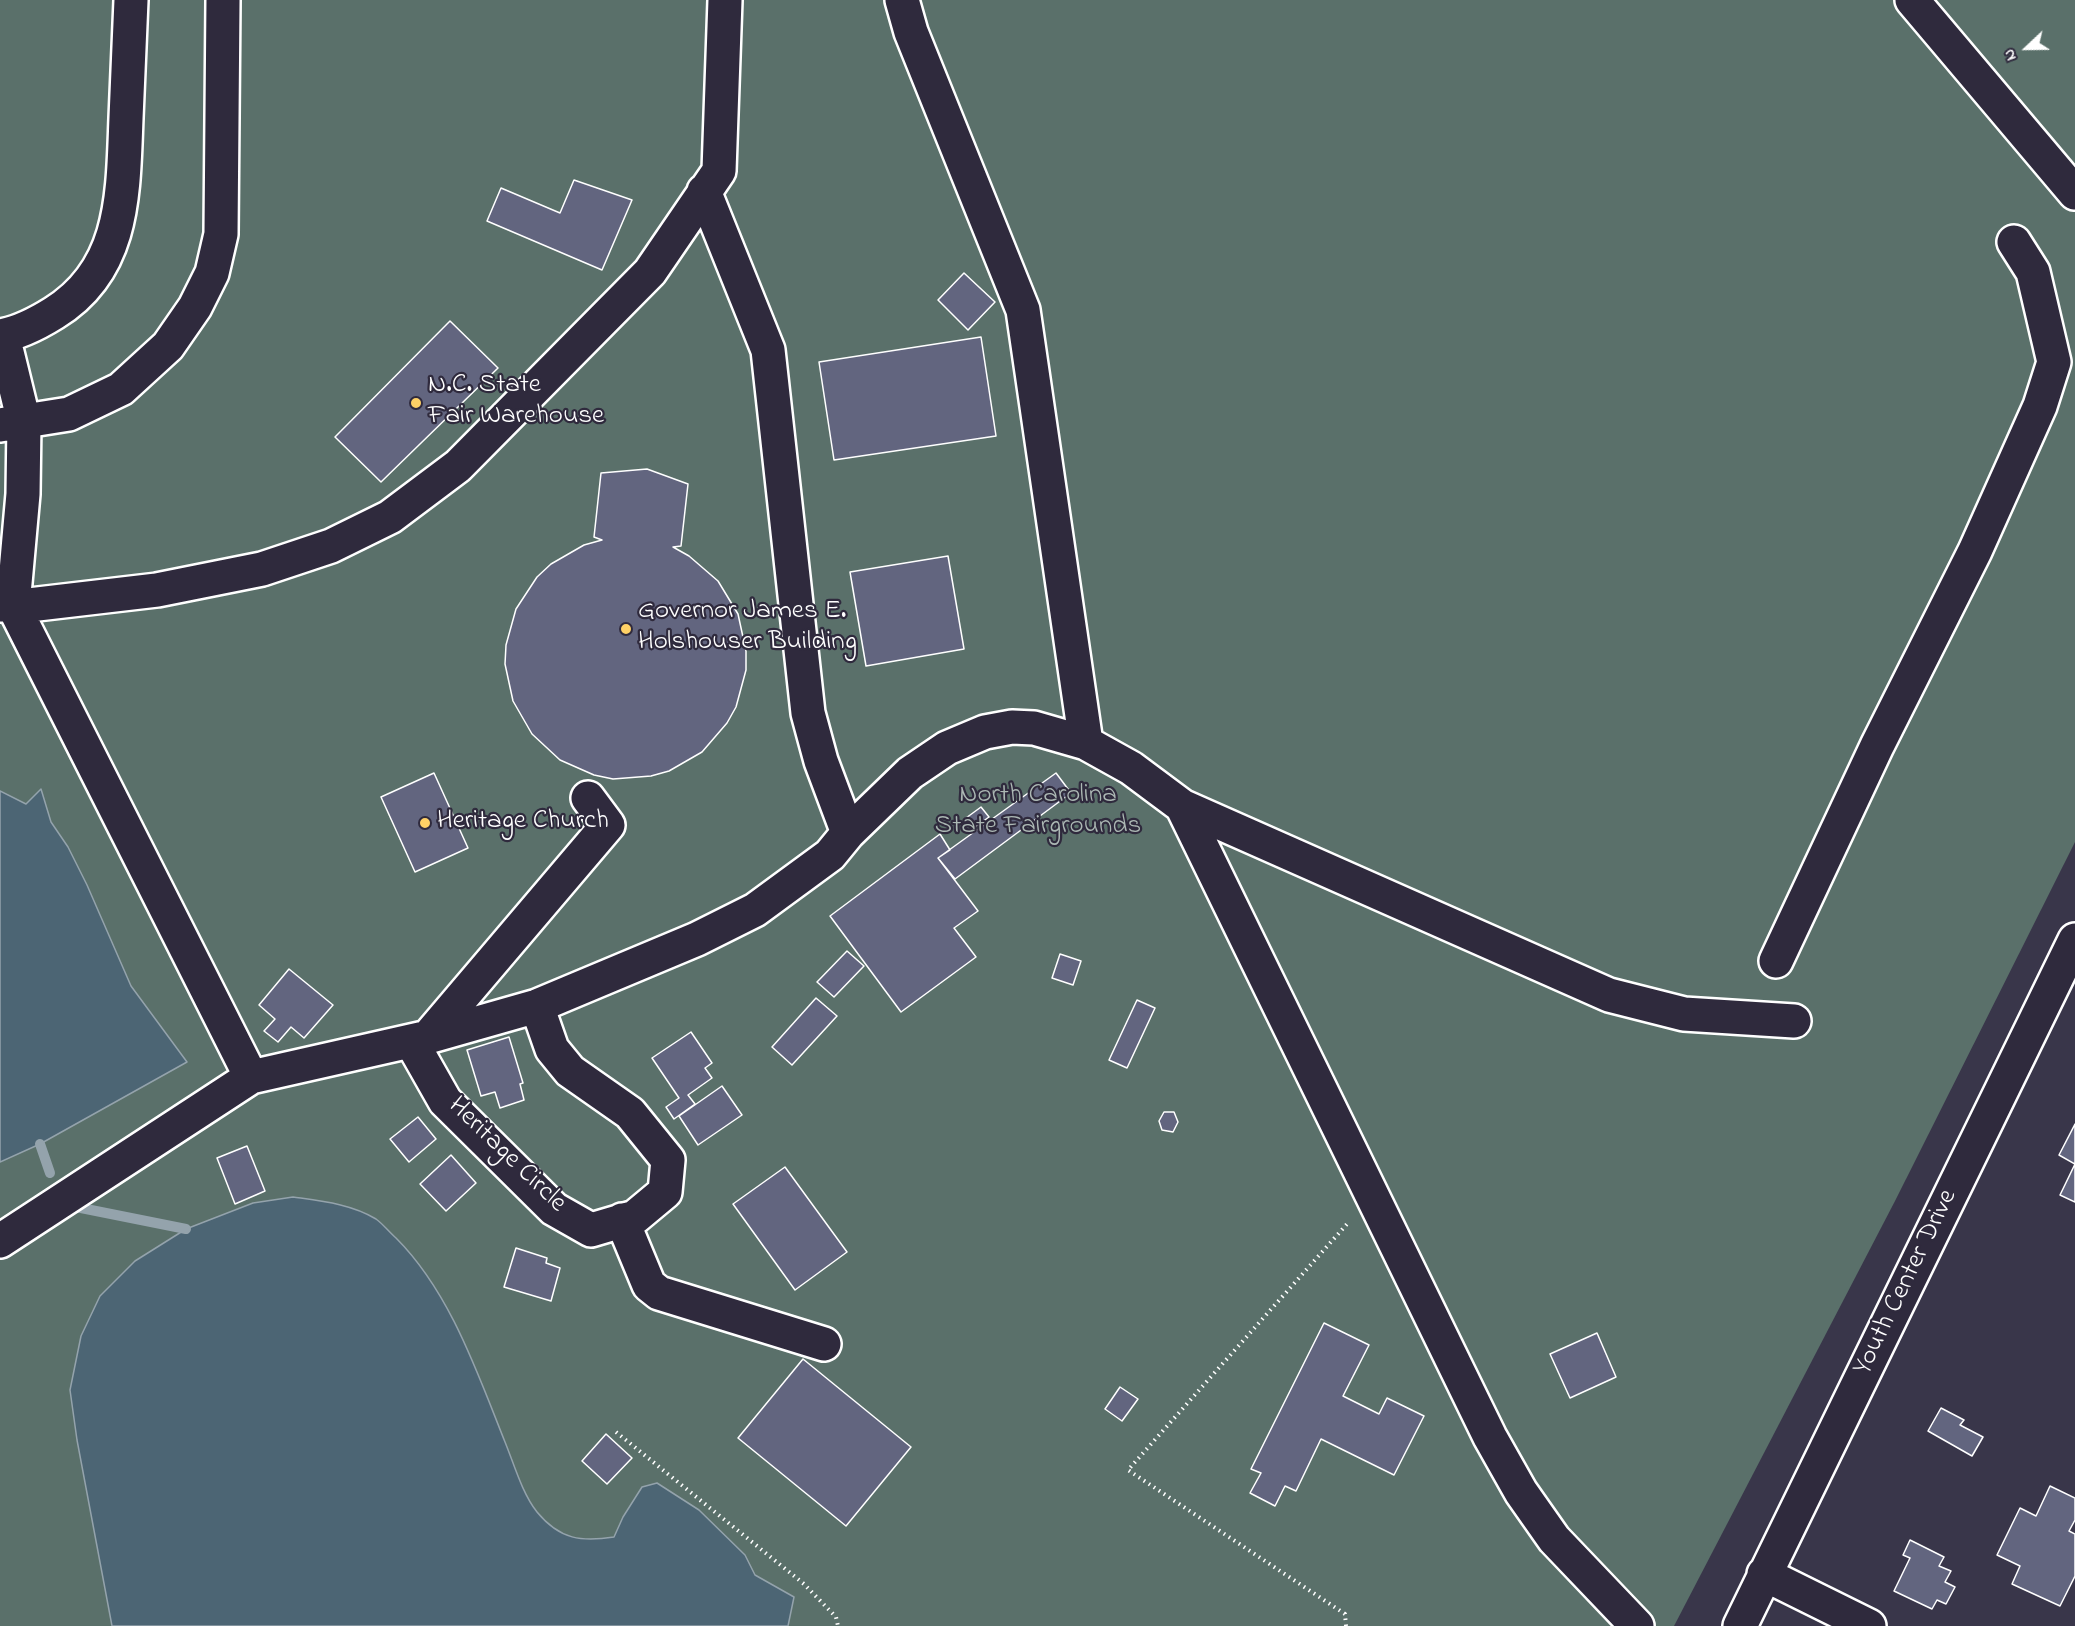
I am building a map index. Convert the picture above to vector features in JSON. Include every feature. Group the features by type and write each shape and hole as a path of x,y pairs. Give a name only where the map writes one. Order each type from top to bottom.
{"street":[{"path":"131,0 123,195 115,233 98,271 68,304 38,323 2,336 22,494 6,605 251,1077"},
{"path":"12,423 69,414 121,389 168,346 195,307 212,273 221,234 223,0"},
{"path":"6,605 157,590 262,569 331,546 390,517 458,466 650,272 719,171 725,0"},
{"path":"902,0 911,32 1023,310 1086,743"},
{"path":"1912,0 2075,193"},
{"path":"704,191 768,350 808,713 821,761 848,833"},
{"path":"1776,961 1877,746 1976,551 2040,406 2054,362 2033,272 2014,242"},
{"path":"0,1240 251,1077 420,1039 537,1005 697,939 755,910 830,855 848,833 910,773 947,748 985,732 1012,727 1034,728 1086,743 1131,768 1182,806 1609,995 1684,1014 1794,1022"},
{"path":"420,1039 608,825 588,798"},
{"path":"1182,806 1490,1437 1521,1492 1554,1539 1637,1626"},
{"name":"Youth Center Drive","path":"1740,1626 2075,940"},
{"name":"Heritage Circle","path":"420,1039 446,1101 554,1209 591,1230 635,1217 665,1192 668,1160 630,1113 570,1071 552,1049 537,1005"},
{"path":"622,1220 649,1285 659,1293 824,1344"},
{"path":"1764,1575 1869,1626"}],"path":[{"path":"1346,1626 1345,1614 1128,1470 1372,1196"},
{"path":"616,1432 804,1584 836,1617 838,1626"}],"green space":[{"name":"North Carolina State Fairgrounds","path":"0,0 2075,0 2075,842 1895,1201 1674,1626 0,1626"}],"water":[{"path":"41,789 51,822 68,847 87,885 131,986 187,1062 40,1144 0,1162 0,791 26,804"},
{"path":"293,1197 336,1204 376,1219 415,1259 447,1308 460,1334 523,1487 537,1512 554,1528 563,1534 582,1539 614,1537 623,1517 642,1487 657,1483 699,1510 745,1555 755,1575 794,1597 788,1626 112,1626 77,1440 70,1390 81,1336 100,1296 135,1261 186,1229 253,1203"}],"building":[{"path":"574,180 632,200 602,270 487,221 501,188 560,213"},
{"path":"964,273 995,302 968,330 938,300"},
{"name":"N.C. State Fair Warehouse","path":"450,321 498,368 381,482 335,437"},
{"path":"981,337 996,436 834,460 819,362"},
{"name":"Governor James E. Holshouser Building","path":"647,469 688,484 681,546 673,547 689,556 718,581 738,614 746,651 746,670 736,707 727,723 702,752 669,771 651,776 613,779 594,775 560,760 532,734 513,701 505,664 506,645 516,609 537,577 551,564 584,545 602,540 594,537 601,473"},
{"path":"948,556 964,649 866,666 850,572"},
{"name":"Heritage Church","path":"434,773 468,848 415,872 381,797"},
{"path":"1056,773 1071,793 955,879 938,858"},
{"path":"981,807 989,817 974,828 966,818"},
{"path":"940,834 950,850 938,858 978,911 954,928 976,957 901,1012 830,916"},
{"path":"847,951 864,966 834,997 817,982"},
{"path":"1060,954 1081,961 1073,985 1052,978"},
{"path":"289,969 333,1005 304,1038 291,1027 278,1042 264,1031 275,1019 259,1005"},
{"path":"816,998 837,1016 792,1065 772,1047"},
{"path":"1137,1000 1155,1008 1127,1068 1109,1060"},
{"path":"691,1032 712,1063 705,1068 712,1078 688,1095 695,1104 674,1119 666,1107 679,1098 652,1058"},
{"path":"509,1037 523,1083 520,1084 524,1100 500,1108 495,1092 481,1096 467,1050"},
{"path":"722,1086 742,1115 698,1145 679,1116"},
{"path":"1164,1112 1174,1112 1178,1122 1173,1132 1162,1130 1159,1121"},
{"path":"418,1117 436,1139 409,1162 390,1139"},
{"path":"2075,1124 2075,1164 2059,1155"},
{"path":"247,1146 265,1191 235,1204 217,1158"},
{"path":"451,1155 476,1183 446,1211 420,1184"},
{"path":"2075,1164 2075,1202 2060,1195"},
{"path":"785,1167 847,1252 795,1290 733,1204"},
{"path":"516,1248 547,1258 546,1263 560,1268 551,1301 504,1287"},
{"path":"1324,1323 1369,1345 1343,1396 1379,1414 1387,1398 1424,1416 1394,1475 1321,1439 1296,1491 1285,1486 1275,1506 1250,1493 1261,1473 1251,1469"},
{"path":"1597,1333 1616,1377 1570,1398 1550,1354"},
{"path":"803,1359 911,1447 846,1526 738,1438"},
{"path":"1120,1387 1138,1399 1122,1421 1105,1409"},
{"path":"1941,1408 1964,1420 1960,1425 1983,1437 1972,1456 1928,1431"},
{"path":"606,1434 632,1458 607,1484 582,1461"},
{"path":"2050,1486 2075,1498 2075,1520 2069,1531 2075,1534 2075,1576 2060,1606 2012,1584 2020,1566 1997,1555 2020,1508 2036,1516"},
{"path":"1910,1540 1944,1557 1939,1566 1951,1571 1945,1582 1955,1587 1946,1604 1937,1600 1932,1609 1894,1591 1910,1558 1903,1555"}],"waterway":[{"path":"40,1144 50,1173"},
{"path":"66,1205 186,1229"}],"place":[{"name":"N.C. State Fair Warehouse","path":"416,403"},
{"name":"Governor James E. Holshouser Building","path":"626,629"},
{"name":"Heritage Church","path":"425,823"}]}
